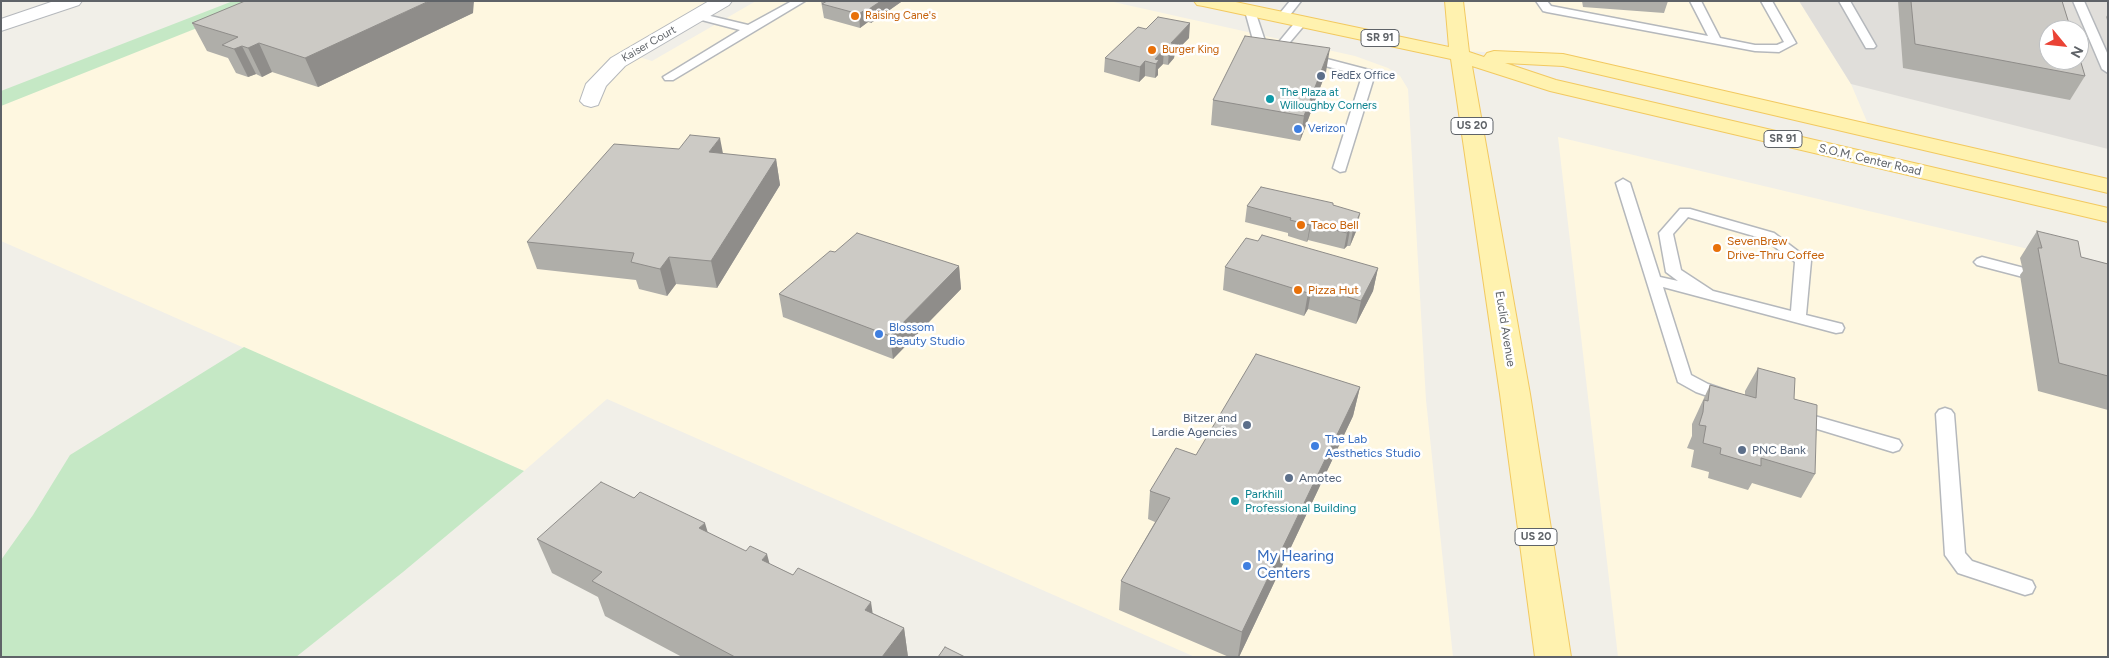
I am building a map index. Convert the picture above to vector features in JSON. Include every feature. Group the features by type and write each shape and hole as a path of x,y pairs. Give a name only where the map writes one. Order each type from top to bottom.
{"main road":[{"name":"S.O.M. Center Road","path":"1203,1 1460,55 1550,85 2108,215"},
{"name":"Euclid Avenue","path":"1454,1 1460,55 1515,394 1553,657"},
{"name":"S.O.M. Center Road","path":"1460,55 1563,60 2108,186"}],"street":[{"path":"1,25 73,1"},
{"name":"Kaiser Court","path":"591,101 596,84 618,62 723,1"}],"lane":[{"path":"669,77 800,1"},
{"path":"1296,1 1291,20 1278,50 1369,74 1340,168"},
{"path":"1541,1 1547,9 1755,48 1779,50 1790,44 1766,1"},
{"path":"1695,1 1716,41"},
{"path":"1844,1 1870,46"},
{"path":"2078,1 2108,69"},
{"path":"1250,11 1261,47"},
{"path":"698,16 750,30"},
{"path":"1623,183 1684,378 1702,388 1745,402"},
{"path":"1709,295 1674,272 1666,233 1685,212 1769,236 1802,260 1798,318"},
{"path":"1982,262 2023,272"},
{"path":"1654,280 1836,328"},
{"path":"1782,413 1893,445"},
{"path":"1945,414 1955,555 1965,567 2025,588"}],"shaded area":[{"path":"251,1 717,1 626,53 652,61 756,1 1109,1 1355,56 1388,68 1400,76 1408,89 1426,400 1453,657 1195,657 607,399 524,471 1,241 1,104"},
{"path":"1460,1 1799,1 1851,84 1868,124 1562,57 1467,51"},
{"path":"1799,1 2108,1 2108,149 1851,84"},
{"path":"1558,137 2108,268 2108,657 1618,657"}],"green space":[{"path":"233,1 265,1 1,106 1,91"},
{"path":"244,347 524,471 403,572 296,657 1,657 1,560 33,515 70,455"}],"building":[{"path":"245,1 429,1 305,58 259,43 248,48 242,46 234,49 222,45 238,37 192,23"},
{"path":"827,1 881,1 859,14 822,4"},
{"path":"1911,1 2062,1 2068,20 2039,20 2039,67 1915,44"},
{"path":"1158,17 1190,23 1171,43 1176,44 1169,50 1164,49 1155,59 1159,60 1156,64 1145,61 1140,67 1105,58 1138,27 1146,29"},
{"name":"The Plaza at Willoughby Corners","path":"1245,36 1330,48 1304,116 1213,100"},
{"path":"2053,70 2083,70 2085,76"},
{"path":"690,135 720,138 709,152 776,159 711,261 669,257 660,269 631,262 634,253 527,242 614,144 679,149"},
{"path":"1261,187 1333,203 1333,205 1360,213 1353,230 1347,233 1290,220 1291,218 1247,206"},
{"path":"2037,231 2078,241 2081,257 2108,264 2108,376 2059,363 2038,248 2042,248"},
{"path":"857,233 959,266 890,336 779,294 830,251 835,252"},
{"path":"1262,235 1378,268 1361,301 1312,286 1308,293 1225,267 1246,238 1258,241"},
{"name":"Parkhill Professional Building","path":"1256,354 1360,387 1242,632 1121,581 1170,498 1150,491 1176,448 1196,455"},
{"path":"1758,368 1795,378 1794,399 1817,405 1815,474 1761,458 1761,466 1720,454 1721,448 1703,443 1706,426 1699,425 1704,400 1708,401 1710,385 1756,398"},
{"path":"601,482 634,498 640,492 705,523 699,528 746,551 750,546 767,554 762,560 793,575 798,568 871,602 865,610 904,628 882,657 735,657 592,581 602,572 537,539"},
{"path":"945,647 965,657 938,657"}],"place":[{"name":"Raising Cane's","path":"855,16"},
{"name":"Burger King","path":"1152,50"},
{"name":"FedEx Office","path":"1321,76"},
{"name":"The Plaza at Willoughby Corners","path":"1270,99"},
{"name":"Verizon","path":"1298,129"},
{"name":"Taco Bell","path":"1301,225"},
{"name":"SevenBrew Drive-Thru Coffee","path":"1717,248"},
{"name":"Pizza Hut","path":"1298,290"},
{"name":"Blossom Beauty Studio","path":"879,334"},
{"name":"Bitzer and Lardie Agencies","path":"1247,425"},
{"name":"The Lab Aesthetics Studio","path":"1315,446"},
{"name":"PNC Bank","path":"1742,450"},
{"name":"Amotec","path":"1289,478"},
{"name":"Parkhill Professional Building","path":"1235,501"},
{"name":"My Hearing Centers","path":"1247,566"}]}
